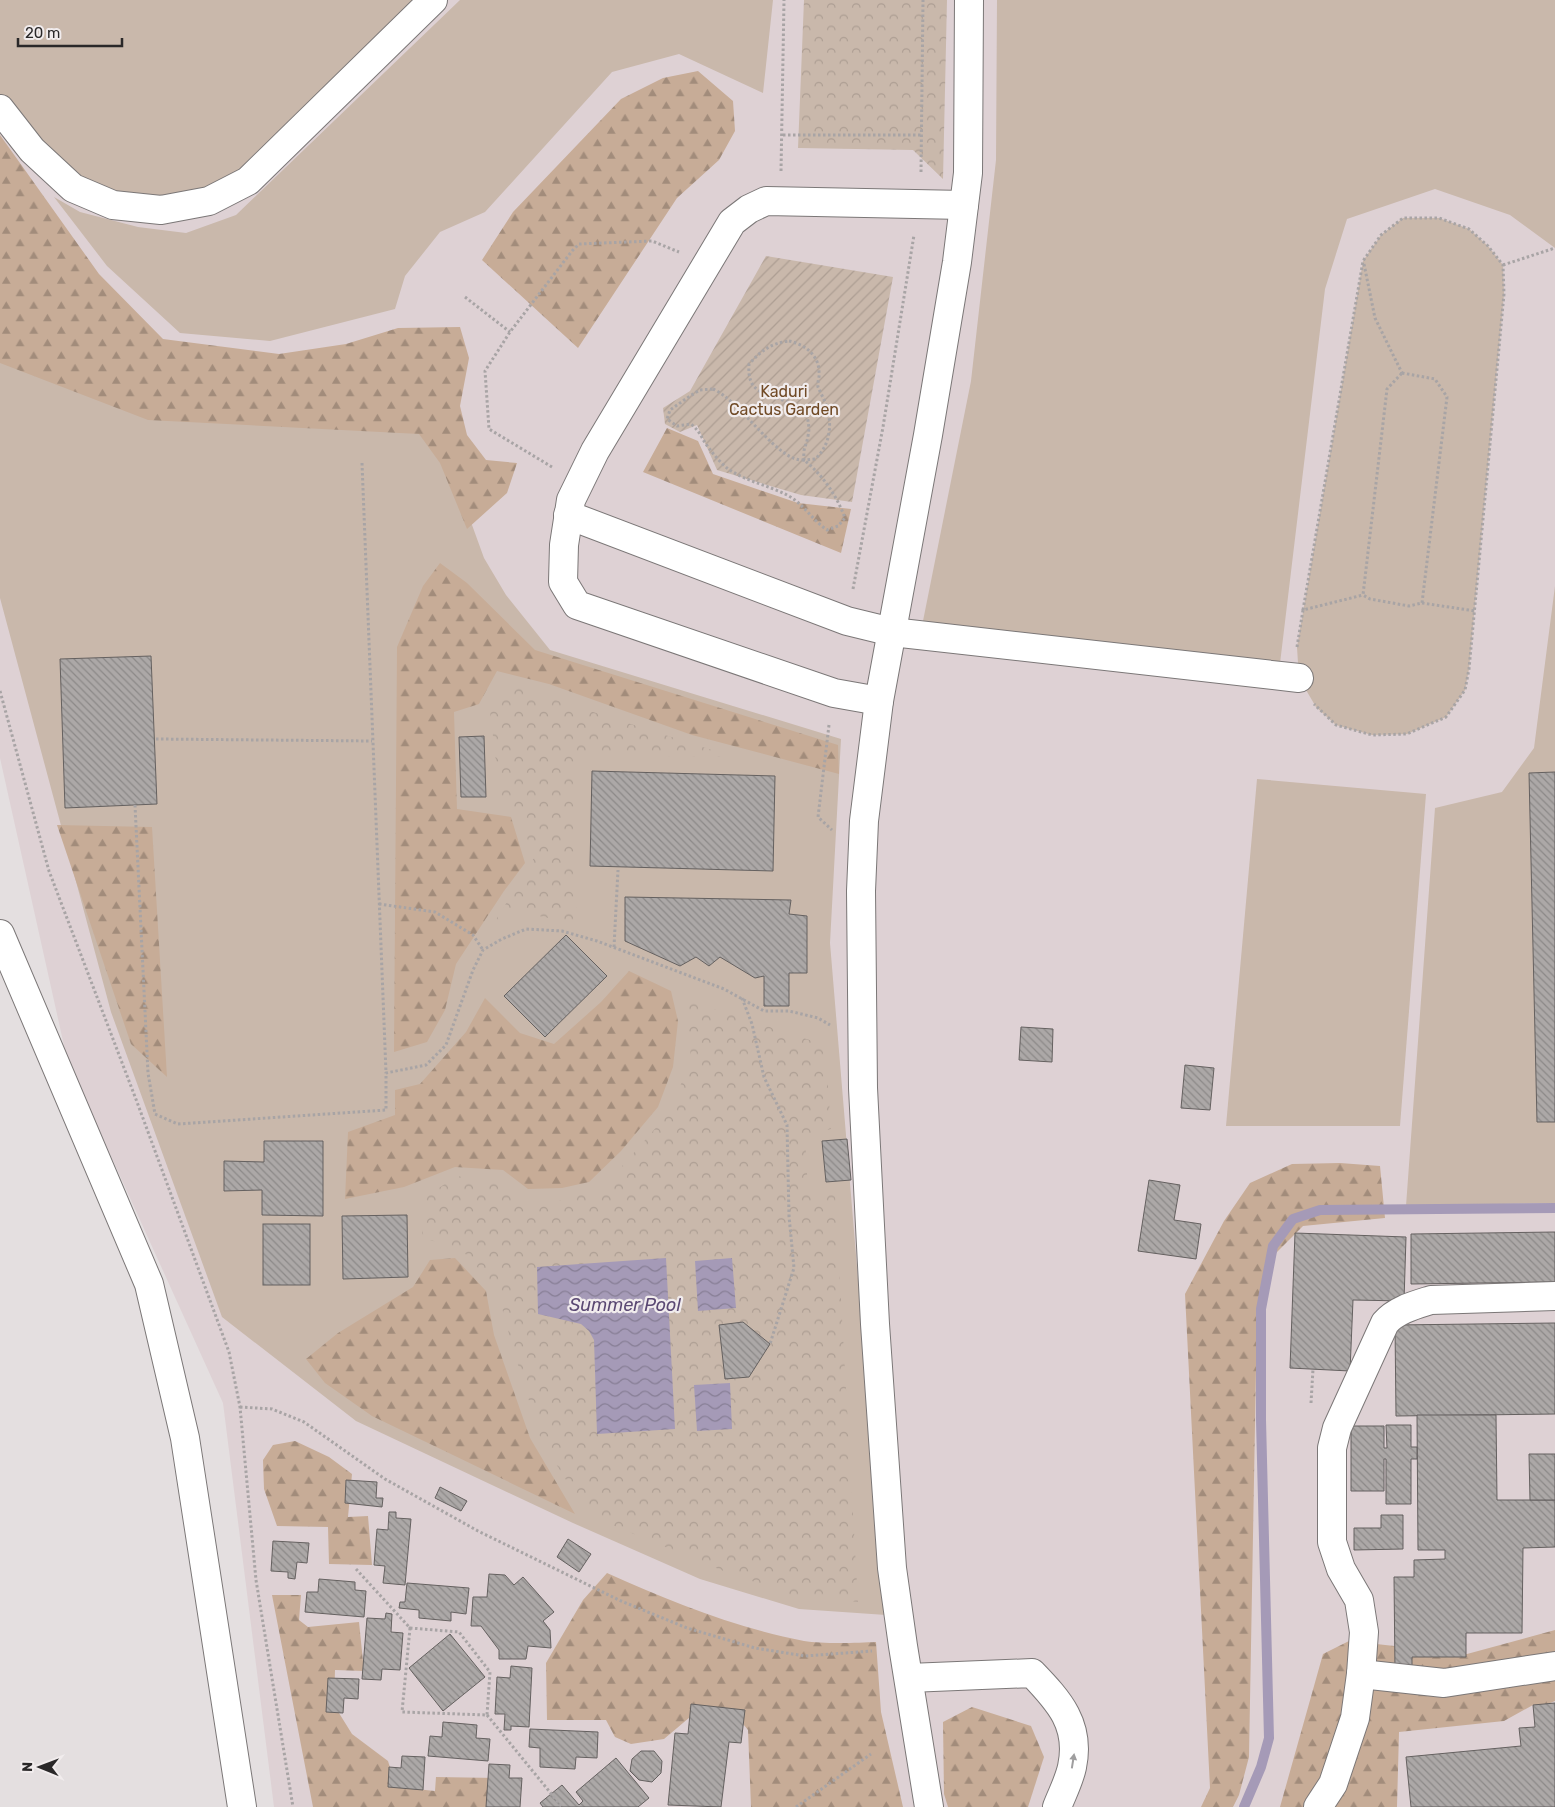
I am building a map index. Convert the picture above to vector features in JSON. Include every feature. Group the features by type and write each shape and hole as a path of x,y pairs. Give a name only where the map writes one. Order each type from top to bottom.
{"street":[{"path":"0,109 32,150 73,188 113,206 161,210 209,201 248,181 433,0"},
{"path":"929,1807 909,1678 902,1646 892,1568 876,1334 861,1043 862,860 864,821 879,701 928,435 957,262 968,173 969,0"},
{"path":"879,701 834,693 577,605 563,582 564,545 568,515 571,500 595,451 732,222 749,209 766,201 964,204"},
{"path":"568,515 847,621 892,632 1299,678"},
{"path":"0,934 149,1284 185,1438 242,1807"},
{"path":"1318,1807 1333,1784 1355,1718 1364,1632 1358,1600 1340,1569 1332,1542 1332,1448 1337,1428 1385,1323 1392,1316 1431,1300 1555,1296"},
{"path":"1361,1674 1444,1683 1555,1666"},
{"path":"909,1678 1032,1673 1064,1709 1072,1727 1074,1752 1072,1769 1056,1807"}],"path":[{"path":"780,201 783,135 784,0"},
{"path":"847,621 883,427 912,255 921,170 923,0"},
{"path":"783,135 922,135"},
{"path":"1403,218 1439,218 1469,229 1488,246 1503,265 1504,294 1475,611 1465,690 1446,717 1407,734 1372,735 1336,725 1316,707 1299,678 1297,647 1363,261 1381,234 1403,218"},
{"path":"579,484 490,429 485,371 510,332 572,251 580,244 652,241 708,263"},
{"path":"1503,265 1555,248"},
{"path":"1363,261 1375,318 1402,373"},
{"path":"465,297 510,332"},
{"path":"804,460 803,448 808,437 809,424 806,412 786,401 761,392 750,383 748,376 748,364 763,350 779,342 799,343 810,350 817,360 820,371 818,384 825,402 830,430 822,453 814,459 804,460 797,461 775,446 732,401 723,393 713,389 700,390 670,410 667,419 678,426 691,424 699,431 708,448 726,467 737,474 788,496 827,530 838,526 845,518 840,505 815,469 804,460"},
{"path":"1363,595 1387,389 1402,373"},
{"path":"1402,373 1435,379 1447,397 1422,603"},
{"path":"135,805 148,1073 155,1114 178,1124 386,1110 362,463"},
{"path":"1304,610 1363,595 1370,599 1409,606 1422,603 1475,611"},
{"path":"0,691 49,871 229,1352 240,1408 256,1580 293,1807"},
{"path":"834,693 818,817 862,860"},
{"path":"156,740 372,741"},
{"path":"614,947 618,870"},
{"path":"379,904 435,912 472,935 483,950"},
{"path":"386,1073 426,1065 446,1046 473,970 483,950 502,939 526,929 562,931 614,947 724,989 764,1011 789,1011 818,1018 861,1043"},
{"path":"742,998 752,1024 764,1077 787,1126 789,1216 794,1268 770,1344"},
{"path":"240,1408 272,1410 304,1422 385,1478 478,1531 621,1601 687,1628 755,1648 805,1656 902,1646"},
{"path":"356,1569 410,1628 459,1632 490,1672 487,1715 562,1807"},
{"path":"410,1628 402,1712 487,1715"},
{"path":"796,1807 871,1754"}],"shaded area":[{"path":"0,0 1555,0 1555,1807 274,1807 223,1403 67,1059 0,758"}],"green space":[{"path":"0,0 424,0 244,176 161,204 77,182 0,98"},
{"path":"460,0 773,0 763,93 679,54 612,72 485,212 440,232 405,276 395,309 270,341 180,333 107,266 54,197 80,212 138,227 186,233 236,215"},
{"path":"804,0 947,0 943,179 913,150 798,148"},
{"path":"997,0 1555,0 1555,248 1510,215 1435,189 1347,219 1325,289 1278,680 918,646 971,381 996,160"},
{"path":"698,71 733,101 735,131 719,160 677,198 578,348 482,260 513,212 621,99 663,78"},
{"path":"0,135 99,274 163,339 279,354 346,344 398,328 460,327 469,358 460,406 467,435 486,460 517,463 507,493 467,529 440,463 419,434 148,420 0,363"},
{"path":"1403,218 1439,218 1469,229 1488,246 1503,265 1504,294 1469,669 1465,690 1446,717 1407,734 1372,735 1336,725 1316,707 1299,678 1297,647 1363,261 1381,235"},
{"name":"Kaduri Cactus Garden","path":"766,256 893,277 852,502 801,495 717,470 697,425 680,432 665,424 663,408 690,391"},
{"path":"0,358 428,427 447,456 484,558 506,595 550,650 841,739 830,943 886,1615 799,1609 700,1579 573,1523 356,1421 222,1317 111,1012 0,598"},
{"path":"667,428 698,441 713,474 798,503 851,509 841,553 643,472"},
{"path":"440,563 467,583 535,650 838,745 839,774 692,735 549,684 497,671 479,704 454,712 457,809 511,817 525,863 504,891 456,964 445,1010 427,1042 394,1052 397,647 423,586"},
{"path":"1555,586 1555,1203 1406,1206 1435,808 1502,792 1534,748"},
{"path":"518,688 734,757 574,755 577,924 520,912 491,928 534,858 522,823 501,804 490,711"},
{"path":"1257,779 1426,794 1400,1126 1226,1126"},
{"path":"57,825 152,827 167,1077 131,1044"},
{"path":"629,971 671,991 678,1021 673,1067 658,1107 621,1151 589,1182 562,1188 528,1189 503,1170 455,1167 404,1187 345,1199 348,1132 395,1115 395,1090 420,1084 466,1032 485,998 520,1033 554,1044 601,1002"},
{"path":"687,1000 825,1045 831,1129 805,1135 808,1192 835,1193 858,1602 791,1595 721,1570 588,1515 541,1440 497,1289 460,1248 422,1238 425,1197 457,1176 494,1182 528,1209 602,1189 668,1114 691,1061"},
{"path":"1340,1163 1380,1166 1385,1218 1303,1226 1273,1256 1257,1314 1249,1757 1239,1795 1233,1807 1201,1807 1210,1788 1185,1294 1224,1221 1250,1183 1292,1164"},
{"path":"455,1258 486,1291 494,1335 530,1438 575,1514 372,1416 325,1383 306,1359 338,1333 413,1287 430,1260"},
{"path":"295,1441 329,1457 352,1474 348,1517 368,1516 372,1565 329,1564 328,1527 277,1526 264,1489 263,1460 273,1445"},
{"path":"607,1573 703,1613 753,1629 820,1643 876,1642 881,1712 903,1807 751,1807 748,1730 731,1709 696,1712 664,1739 631,1744 615,1737 606,1720 547,1720 546,1663 583,1600"},
{"path":"272,1595 301,1595 299,1620 308,1627 359,1622 364,1671 335,1670 334,1705 352,1734 388,1761 396,1787 435,1791 436,1777 498,1778 497,1807 313,1807"},
{"path":"1555,1630 1555,1701 1543,1706 1533,1705 1504,1721 1399,1732 1397,1807 1280,1807 1323,1654 1349,1641 1467,1654"},
{"path":"972,1707 1031,1726 1044,1757 1028,1807 948,1807 944,1794 943,1722"}],"water":[{"name":"Summer Pool","path":"666,1258 675,1429 597,1434 594,1340 589,1331 581,1324 538,1314 537,1267"},
{"path":"732,1258 736,1308 698,1311 695,1261"},
{"path":"730,1383 732,1429 697,1431 694,1385"}],"building":[{"path":"151,656 157,804 65,808 60,659"},
{"path":"484,736 486,797 461,797 459,737"},
{"path":"592,771 775,776 773,871 590,866"},
{"path":"1555,772 1555,1122 1537,1122 1529,773"},
{"path":"625,897 791,900 789,914 807,916 807,973 789,973 789,1006 764,1006 764,976 755,978 720,957 709,966 696,957 680,966 625,941"},
{"path":"566,935 607,976 545,1037 504,996"},
{"path":"1021,1027 1053,1029 1052,1062 1019,1060"},
{"path":"1185,1065 1214,1068 1210,1110 1181,1108"},
{"path":"847,1139 851,1180 826,1182 822,1141"},
{"path":"264,1141 323,1141 323,1216 262,1215 262,1190 224,1191 224,1161 264,1162"},
{"path":"1149,1180 1180,1185 1174,1220 1201,1224 1196,1259 1138,1251"},
{"path":"407,1215 408,1277 343,1279 342,1216"},
{"path":"263,1224 310,1224 310,1285 263,1285"},
{"path":"1555,1232 1555,1282 1411,1284 1411,1234"},
{"path":"1295,1233 1406,1237 1404,1301 1353,1300 1350,1371 1290,1368"},
{"path":"743,1322 770,1344 749,1377 725,1379 719,1325"},
{"path":"1555,1323 1555,1414 1396,1416 1395,1325"},
{"path":"1417,1415 1496,1415 1497,1500 1555,1500 1555,1547 1523,1548 1522,1633 1466,1633 1466,1657 1412,1657 1412,1671 1395,1671 1394,1577 1414,1577 1414,1560 1445,1559 1445,1550 1418,1550"},
{"path":"1386,1425 1411,1425 1411,1447 1417,1447 1417,1459 1411,1459 1411,1504 1386,1504 1386,1459 1384,1459 1384,1491 1351,1491 1351,1426 1384,1426 1384,1448 1387,1448"},
{"path":"1529,1454 1555,1454 1555,1500 1530,1500"},
{"path":"346,1480 377,1482 376,1498 383,1498 382,1507 345,1503"},
{"path":"440,1487 467,1501 461,1511 435,1498"},
{"path":"389,1512 396,1512 396,1518 411,1519 405,1585 383,1583 385,1566 374,1565 377,1529 388,1530"},
{"path":"1381,1515 1403,1515 1403,1549 1354,1550 1354,1528 1381,1528"},
{"path":"568,1539 591,1554 579,1572 557,1557"},
{"path":"273,1541 309,1543 307,1563 297,1562 295,1579 288,1578 288,1572 271,1571"},
{"path":"489,1574 505,1575 514,1585 523,1577 554,1612 543,1621 550,1630 551,1648 528,1646 526,1659 499,1659 499,1650 481,1626 471,1626 473,1597 487,1597"},
{"path":"319,1579 355,1582 355,1590 366,1591 364,1617 305,1612 307,1592 318,1592"},
{"path":"407,1583 469,1588 466,1614 451,1612 451,1621 419,1618 419,1610 399,1608 400,1602 405,1602"},
{"path":"386,1613 392,1614 391,1632 403,1633 400,1670 382,1669 381,1680 362,1679 367,1618 385,1619"},
{"path":"450,1634 485,1677 443,1711 409,1668"},
{"path":"511,1666 532,1668 529,1727 511,1726 511,1730 504,1730 505,1714 495,1714 497,1677 510,1678"},
{"path":"328,1678 359,1679 358,1699 344,1698 343,1713 326,1712"},
{"path":"1555,1703 1555,1807 1411,1807 1406,1757 1521,1746 1519,1728 1535,1727 1533,1705"},
{"path":"691,1704 745,1710 741,1743 729,1742 721,1807 668,1805 675,1733 688,1734"},
{"path":"443,1722 477,1725 476,1738 490,1739 488,1761 428,1756 430,1736 442,1737"},
{"path":"530,1729 598,1732 597,1758 576,1757 575,1769 540,1767 540,1748 529,1747"},
{"path":"641,1751 654,1751 662,1761 661,1773 652,1782 639,1780 630,1771 632,1759"},
{"path":"402,1756 425,1757 423,1790 388,1787 389,1767 401,1768"},
{"path":"616,1758 649,1798 638,1807 543,1807 540,1803 562,1785 579,1805 583,1801 576,1792"},
{"path":"489,1764 510,1765 509,1778 522,1778 520,1807 486,1807"}],"waterway":[{"path":"1244,1807 1261,1767 1269,1738 1261,1420 1261,1309 1273,1246 1293,1219 1320,1210 1555,1208"}]}
